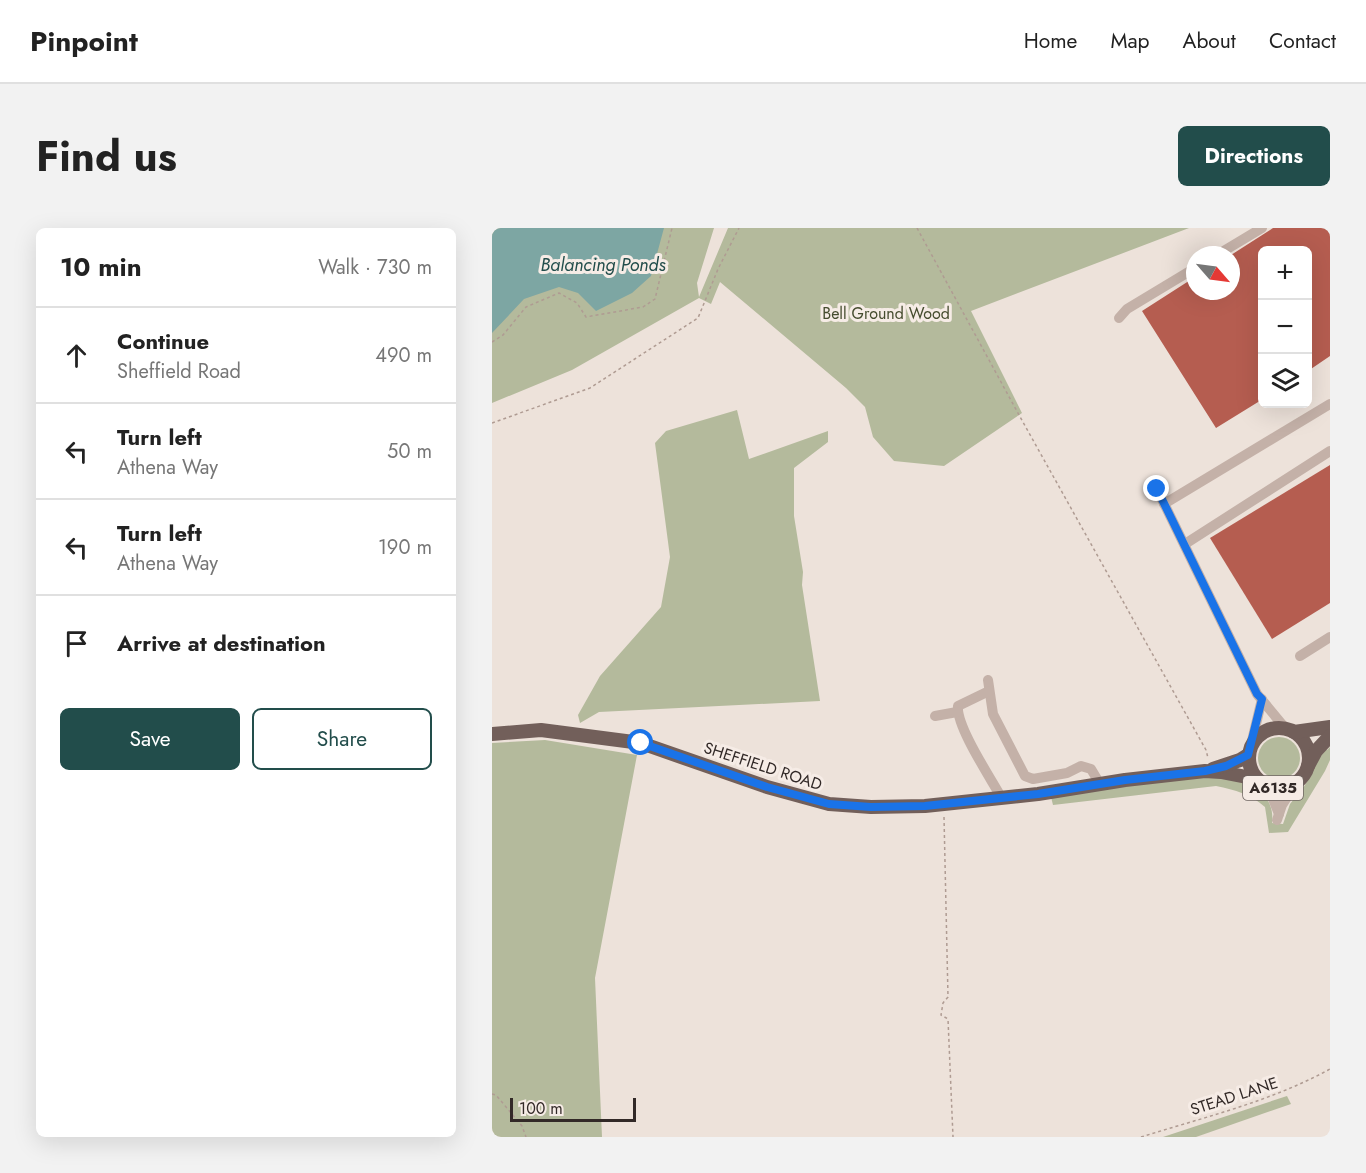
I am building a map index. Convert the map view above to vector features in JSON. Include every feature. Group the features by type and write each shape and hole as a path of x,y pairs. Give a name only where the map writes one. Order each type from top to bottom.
{"main road":[{"name":"A6135","path":"1330,727 1310,731 1275,728 1265,731 1257,737 1250,750 1249,765 1261,782 1280,788 1296,783 1303,776 1316,752 1330,736"},
{"name":"SHEFFIELD ROAD","path":"492,734 541,730 641,743 767,787 829,804 871,807 943,804 1038,794 1208,771 1233,763 1250,750"},
{"name":"A6135","path":"1289,730 1302,738 1307,747 1308,766"},
{"name":"SHEFFIELD ROAD","path":"1208,771 1261,782"}],"street":[{"path":"1232,246 1262,228"},
{"path":"1119,318 1127,309 1186,273"},
{"path":"1164,504 1330,404"},
{"path":"1185,544 1330,451"},
{"path":"1157,489 1257,694 1289,730"},
{"path":"1300,656 1330,637"},
{"path":"1001,797 967,736 957,712 958,706 988,686 993,714 1025,776 1033,779 1067,773 1081,766 1095,773 1100,784"},
{"path":"1250,750 1262,699"},
{"path":"935,716 957,712"},
{"path":"1261,782 1273,799 1278,817 1288,794 1296,783"}],"path":[{"path":"492,342 502,335 526,307 559,293 577,303 586,318 643,306 654,299 672,228"},
{"path":"492,423 590,388 698,318 718,269 739,228"},
{"path":"917,228 1206,750 1208,771"},
{"path":"943,804 948,997 943,1003 941,1015 948,1019 953,1137"},
{"name":"STEAD LANE","path":"1141,1137 1274,1095 1330,1069"},
{"path":"492,1094 496,1095 522,1126 526,1137"}],"green space":[{"name":"Bell Ground Wood","path":"492,228 714,228 697,283 699,297 728,228 1189,228 971,311 1022,413 944,466 894,461 873,437 865,407 846,388 720,282 711,304 699,298 572,370 492,403"},
{"path":"737,410 749,459 828,431 828,442 794,468 794,516 820,701 599,712 580,723 578,715 600,676 661,607 670,557 655,443 666,431"},
{"path":"1279,737 1294,743 1300,758 1294,773 1279,779 1264,773 1258,758 1264,743"},
{"path":"545,740 637,755 595,978 602,1137 492,1137 492,743"},
{"path":"1330,747 1330,760 1325,771 1288,832 1269,833 1265,807 1242,793 1216,786 1053,805 1051,797 1212,774 1234,778 1254,787 1268,801 1272,811 1272,823 1283,824 1290,804 1305,785 1324,748 1327,750"},
{"path":"1287,1096 1291,1104 1196,1137 1163,1137"}],"water":[{"name":"Balancing Ponds","path":"492,228 664,228 651,276 632,293 596,311 578,293 559,287 524,299 492,333"}],"building":[{"path":"1273,228 1330,228 1330,356 1312,368 1312,246 1258,246 1258,402 1216,428 1142,311 1186,283 1186,300 1240,300 1240,249"},
{"path":"1330,465 1330,603 1272,639 1210,538"}],"route":[{"path":"641,743 767,787 829,804 871,807 925,806 1038,794 1125,780 1205,771 1240,760 1248,755 1262,699 1257,694 1157,489"}]}
